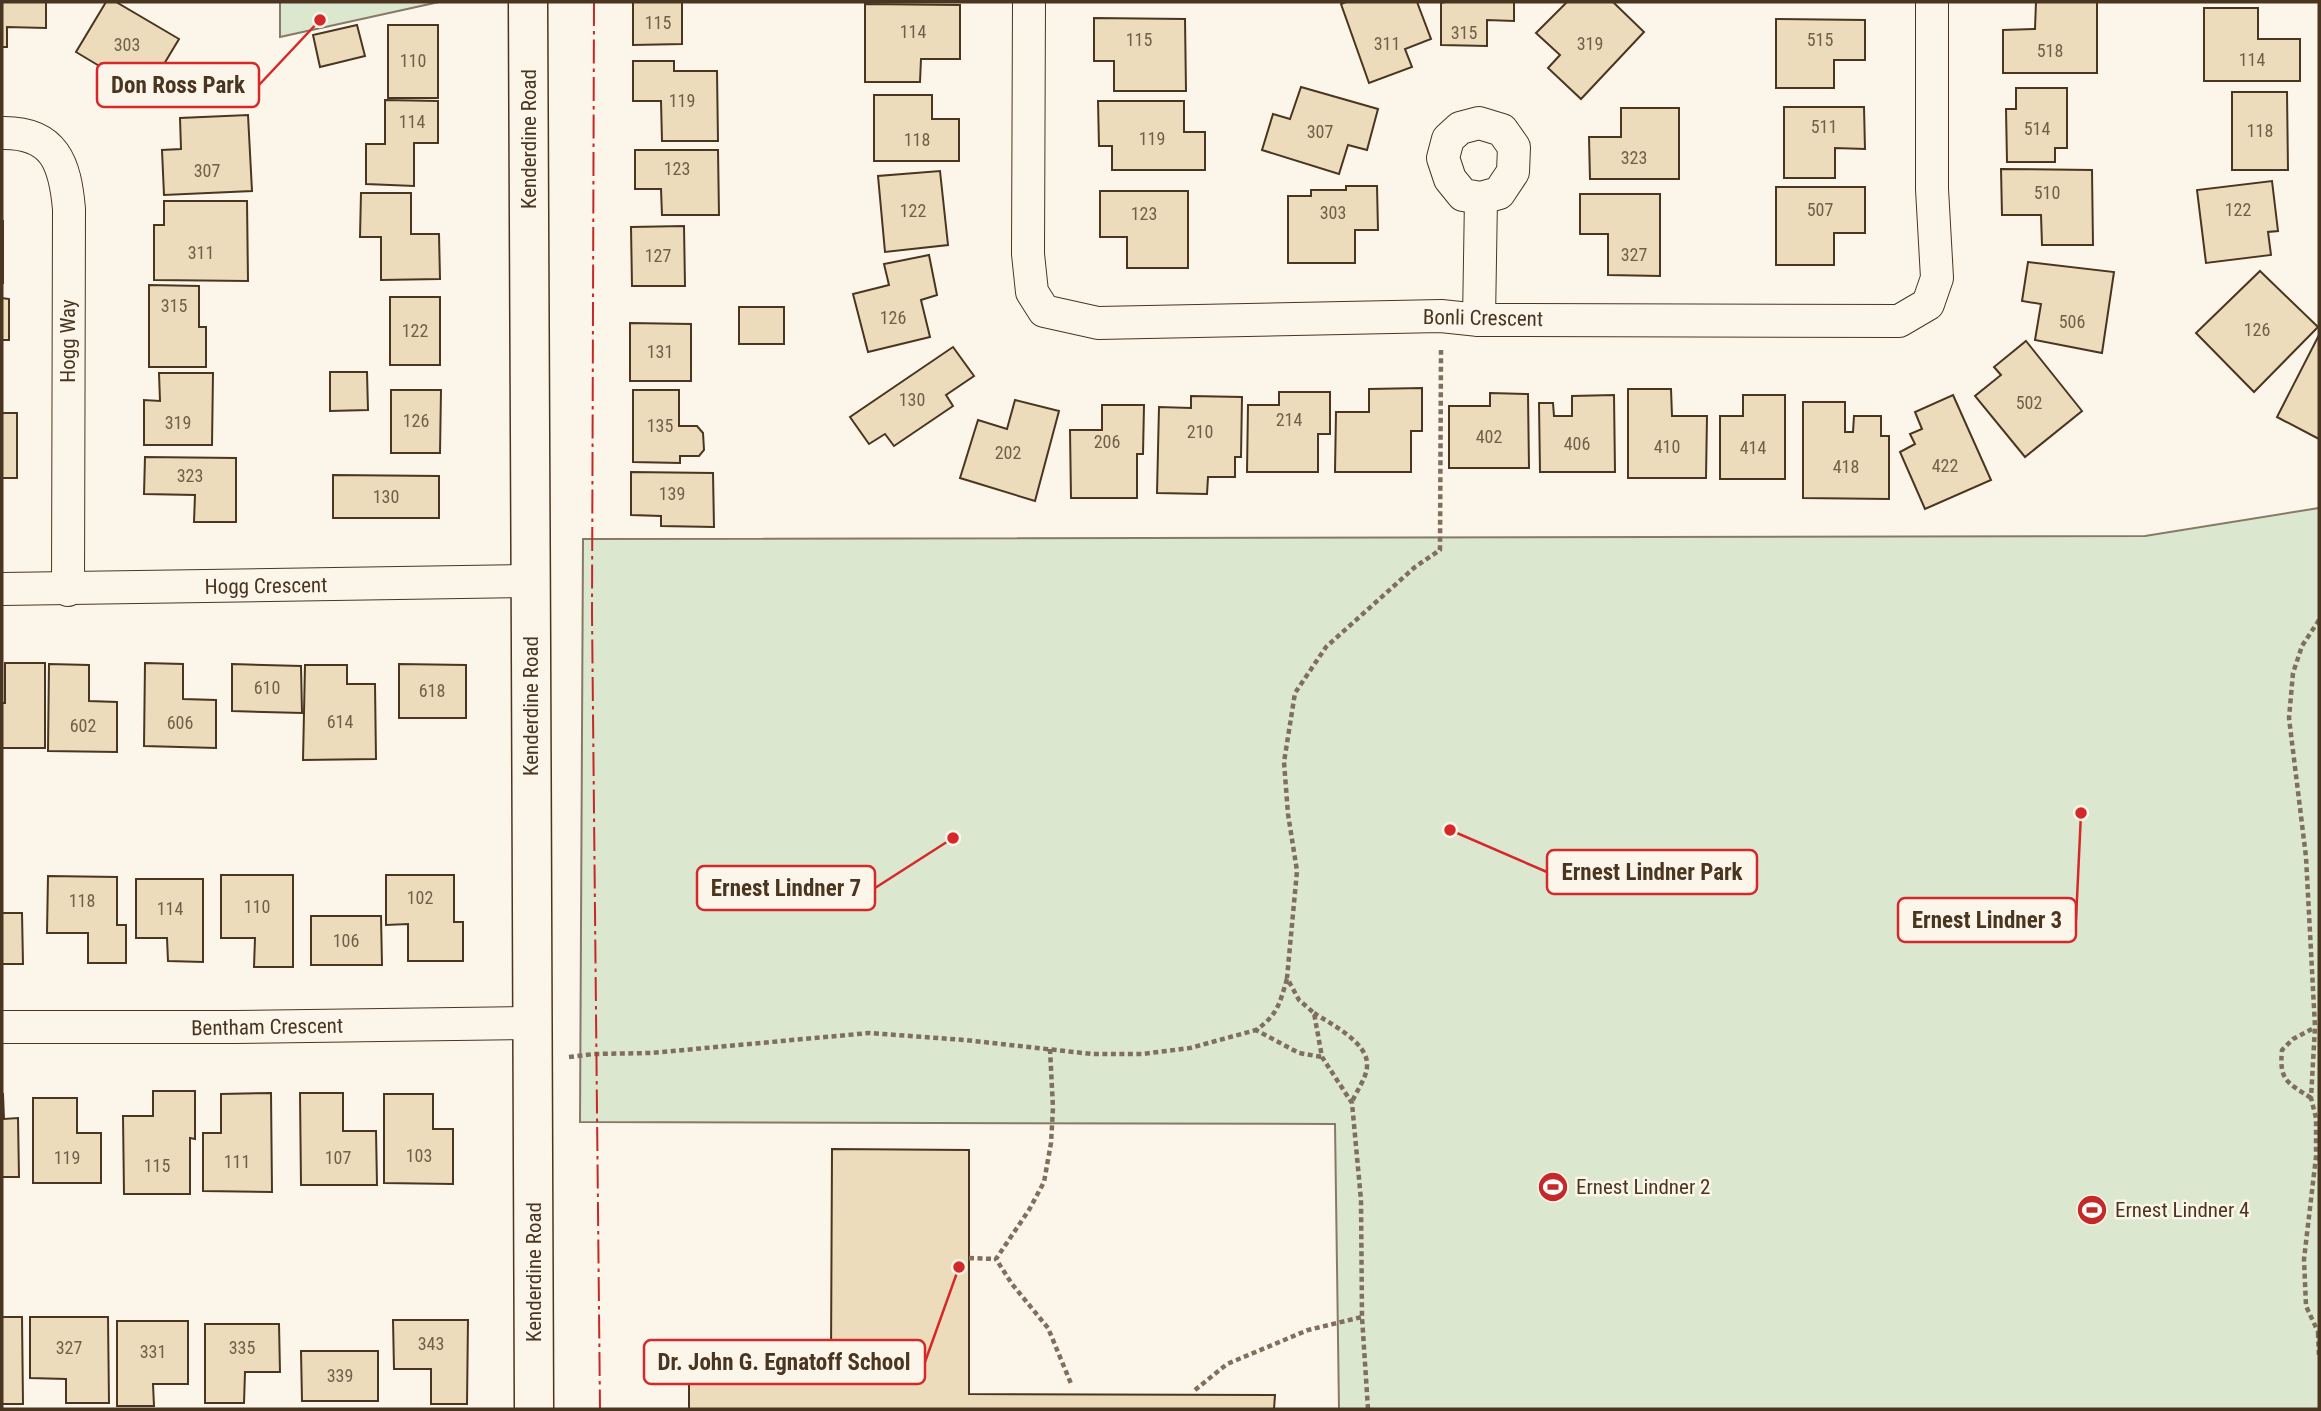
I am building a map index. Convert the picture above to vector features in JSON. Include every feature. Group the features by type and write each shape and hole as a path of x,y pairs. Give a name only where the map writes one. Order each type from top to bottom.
{"street":[{"name":"Kenderdine Road","path":"528,2 534,1409"},
{"name":"Bonli Crescent","path":"1029,2 1028,254 1032,292 1044,311 1098,323 1441,316 1479,320 1899,321 1928,304 1937,278 1932,188 1931,2"},
{"name":"Hogg Way","path":"2,133 40,141 55,155 66,178 69,209 68,590"},
{"path":"1479,320 1481,198"},
{"name":"Hogg Crescent","path":"2,589 530,581"},
{"name":"Bentham Crescent","path":"2,1027 533,1023"}],"path":[{"path":"534,1061 869,1033 1092,1054 1142,1054 1189,1048 1256,1030 1267,1022 1278,1008 1287,978 1297,871 1288,814 1284,762 1295,693 1326,647 1415,567 1440,550 1441,316"},
{"path":"2319,620 2302,646 2293,673 2288,718 2306,856 2315,1027 2311,1098 2316,1118 2316,1157 2304,1259 2306,1306 2319,1333 2319,1356"},
{"path":"1287,978 1299,1000 1351,1037 1365,1054 1367,1067 1352,1103 1361,1200 1362,1317 1368,1409"},
{"path":"1314,1013 1322,1057 1352,1103"},
{"path":"2311,1098 2287,1083 2280,1068 2282,1050 2293,1039 2315,1027"},
{"path":"1256,1030 1299,1053 1322,1057"},
{"path":"996,1259 1044,1182 1051,1143 1053,1108 1050,1049"},
{"path":"970,1258 996,1259"},
{"path":"996,1259 1012,1284 1048,1328 1072,1386"},
{"path":"1195,1390 1227,1364 1308,1329 1362,1317"}],"green space":[{"path":"280,2 439,2 280,37"},
{"path":"2319,508 2319,1409 1339,1409 1335,1124 580,1122 583,539 2145,536"}],"building":[{"path":"2,2 46,2 46,28 7,27 7,47 2,47"},
{"path":"106,2 116,2 179,39 146,94 76,52"},
{"path":"633,2 682,2 682,44 633,45"},
{"path":"1417,2 1431,39 1405,49 1412,67 1369,83 1341,4"},
{"path":"1514,2 1514,21 1487,20 1487,46 1441,45 1441,3"},
{"path":"1567,2 1613,2 1644,32 1581,99 1548,68 1560,55 1536,33"},
{"path":"2036,2 2097,2 2097,73 2003,73 2003,30 2035,29"},
{"path":"865,4 960,5 960,59 921,59 920,82 865,82"},
{"path":"2204,8 2258,8 2258,39 2300,39 2300,81 2204,81"},
{"path":"1094,18 1185,19 1186,91 1114,91 1114,61 1094,61"},
{"path":"1776,19 1865,20 1865,60 1834,60 1834,88 1776,88"},
{"path":"357,25 365,56 320,67 313,35"},
{"path":"388,25 438,25 438,98 388,98"},
{"path":"633,61 674,61 674,71 717,71 718,141 662,141 661,101 633,101"},
{"path":"1301,87 1378,109 1367,150 1348,145 1339,174 1262,150 1273,114 1290,119"},
{"path":"2016,88 2067,88 2067,148 2055,148 2055,162 2007,162 2006,109 2016,109"},
{"path":"2232,92 2287,92 2288,170 2232,170"},
{"path":"874,95 932,95 932,119 959,119 959,161 874,161"},
{"path":"385,100 438,101 438,143 414,143 414,186 366,184 366,144 385,144"},
{"path":"1098,101 1184,101 1184,132 1205,132 1205,170 1112,170 1112,146 1099,146"},
{"path":"1784,107 1864,107 1865,149 1835,148 1835,178 1784,178"},
{"path":"1621,108 1679,108 1679,179 1590,179 1589,137 1621,137"},
{"path":"248,115 252,191 164,195 162,150 181,149 180,118"},
{"path":"635,150 718,150 719,215 662,215 661,189 635,189"},
{"path":"2001,169 2092,170 2093,245 2042,245 2041,215 2002,215"},
{"path":"940,171 948,245 885,252 878,176"},
{"path":"2272,181 2278,231 2268,232 2271,255 2206,263 2197,190"},
{"path":"1346,186 1377,186 1378,230 1355,230 1355,263 1288,263 1288,196 1311,196 1311,190 1346,190"},
{"path":"1776,187 1865,187 1865,233 1834,233 1834,265 1776,265"},
{"path":"1100,191 1188,191 1188,268 1127,268 1127,237 1100,237"},
{"path":"361,193 411,193 411,234 439,234 440,279 381,280 381,237 360,237"},
{"path":"1580,194 1660,194 1660,276 1608,275 1608,234 1580,234"},
{"path":"164,201 247,201 248,281 154,280 154,225 164,225"},
{"path":"3,221 3,283 2,283"},
{"path":"684,226 685,286 632,286 631,227"},
{"path":"929,255 937,295 921,300 930,337 868,352 853,294 889,285 884,264"},
{"path":"2028,262 2114,272 2102,353 2035,340 2041,304 2022,301"},
{"path":"2260,271 2318,327 2254,392 2196,333"},
{"path":"149,285 199,286 199,327 206,327 206,367 149,367"},
{"path":"390,297 440,297 440,365 390,365"},
{"path":"2,298 9,299 9,340 2,340"},
{"path":"739,307 784,307 784,344 739,344"},
{"path":"630,323 691,324 691,381 630,381"},
{"path":"2319,335 2319,439 2277,417"},
{"path":"2026,341 2082,411 2025,457 1975,396 2001,375 1994,367"},
{"path":"953,347 974,376 946,395 953,406 894,446 885,434 869,444 850,417"},
{"path":"330,372 367,372 368,410 330,411"},
{"path":"159,373 213,373 212,445 144,445 144,400 160,401"},
{"path":"1422,388 1422,431 1411,431 1411,472 1335,472 1336,412 1369,412 1369,389"},
{"path":"1628,389 1671,389 1672,416 1707,416 1706,478 1628,478"},
{"path":"391,390 441,390 440,453 391,453"},
{"path":"633,390 679,390 679,426 697,426 703,433 704,450 699,456 680,456 680,463 633,462"},
{"path":"1279,392 1330,392 1330,434 1318,434 1318,472 1247,472 1248,405 1279,405"},
{"path":"1490,393 1528,394 1529,468 1449,468 1449,406 1490,406"},
{"path":"1614,395 1615,472 1540,472 1539,403 1553,403 1554,416 1572,416 1572,396"},
{"path":"1743,395 1785,395 1785,479 1720,479 1720,416 1743,416"},
{"path":"1953,395 1991,480 1925,509 1900,452 1915,444 1910,434 1922,429 1915,412"},
{"path":"1191,396 1242,397 1241,457 1235,457 1235,477 1208,477 1207,494 1157,493 1159,407 1191,408"},
{"path":"1015,400 1059,411 1035,501 960,478 978,420 1007,429"},
{"path":"1803,402 1845,402 1845,432 1853,432 1854,416 1881,416 1881,436 1889,436 1889,499 1803,498"},
{"path":"1102,405 1144,405 1143,454 1137,454 1137,498 1071,498 1070,430 1102,430"},
{"path":"2,413 17,413 17,478 2,478"},
{"path":"145,457 236,458 236,522 194,522 195,495 144,494"},
{"path":"631,472 713,473 714,527 661,526 661,516 631,515"},
{"path":"333,475 439,476 439,518 333,518"},
{"path":"5,663 45,663 45,748 2,748"},
{"path":"145,663 183,664 183,699 216,700 216,748 144,746"},
{"path":"49,664 89,665 89,701 117,702 117,752 48,751"},
{"path":"232,664 301,666 302,713 232,711"},
{"path":"399,664 466,665 466,718 399,718"},
{"path":"305,665 347,665 347,684 375,684 376,759 303,760"},
{"path":"221,875 293,875 293,967 254,967 255,938 221,938"},
{"path":"386,875 454,875 454,922 463,922 463,961 408,961 408,924 386,925"},
{"path":"48,876 117,877 117,925 126,925 126,963 88,963 88,933 47,933"},
{"path":"136,879 203,879 203,962 168,961 167,938 136,938"},
{"path":"2,913 22,913 23,964 2,964"},
{"path":"311,916 381,916 382,965 311,965"},
{"path":"153,1091 195,1091 195,1139 190,1138 190,1194 124,1194 123,1116 153,1116"},
{"path":"271,1093 272,1192 203,1191 203,1133 221,1133 221,1094"},
{"path":"300,1093 343,1093 343,1131 376,1131 377,1185 301,1185"},
{"path":"2,1094 4,1119 18,1118 19,1177 2,1177"},
{"path":"384,1094 433,1094 433,1129 453,1129 453,1184 384,1183"},
{"path":"33,1098 77,1098 77,1133 101,1133 101,1183 33,1183"},
{"path":"832,1149 969,1150 969,1394 1275,1395 1274,1409 689,1409 689,1383 704,1383 704,1376 890,1376 890,1358 831,1358"},
{"path":"2,1317 22,1317 23,1404 2,1404"},
{"path":"30,1317 108,1317 109,1403 66,1403 66,1379 30,1378"},
{"path":"393,1320 468,1320 467,1404 431,1404 431,1369 394,1369"},
{"path":"117,1321 188,1321 188,1384 153,1384 154,1406 117,1406"},
{"path":"205,1324 279,1324 280,1372 245,1372 244,1403 205,1403"},
{"path":"301,1351 378,1351 378,1401 302,1401"}],"power":[{"path":"594,2 592,613 600,1409"}],"place":[{"name":"Don Ross Park","path":"320,20"},
{"name":"Ernest Lindner 3","path":"2081,813"},
{"name":"Ernest Lindner Park","path":"1450,830"},
{"name":"Ernest Lindner 7","path":"953,838"},
{"name":"Ernest Lindner 2","path":"1553,1187"},
{"name":"Ernest Lindner 4","path":"2092,1210"},
{"name":"Dr. John G. Egnatoff School","path":"959,1267"}]}
